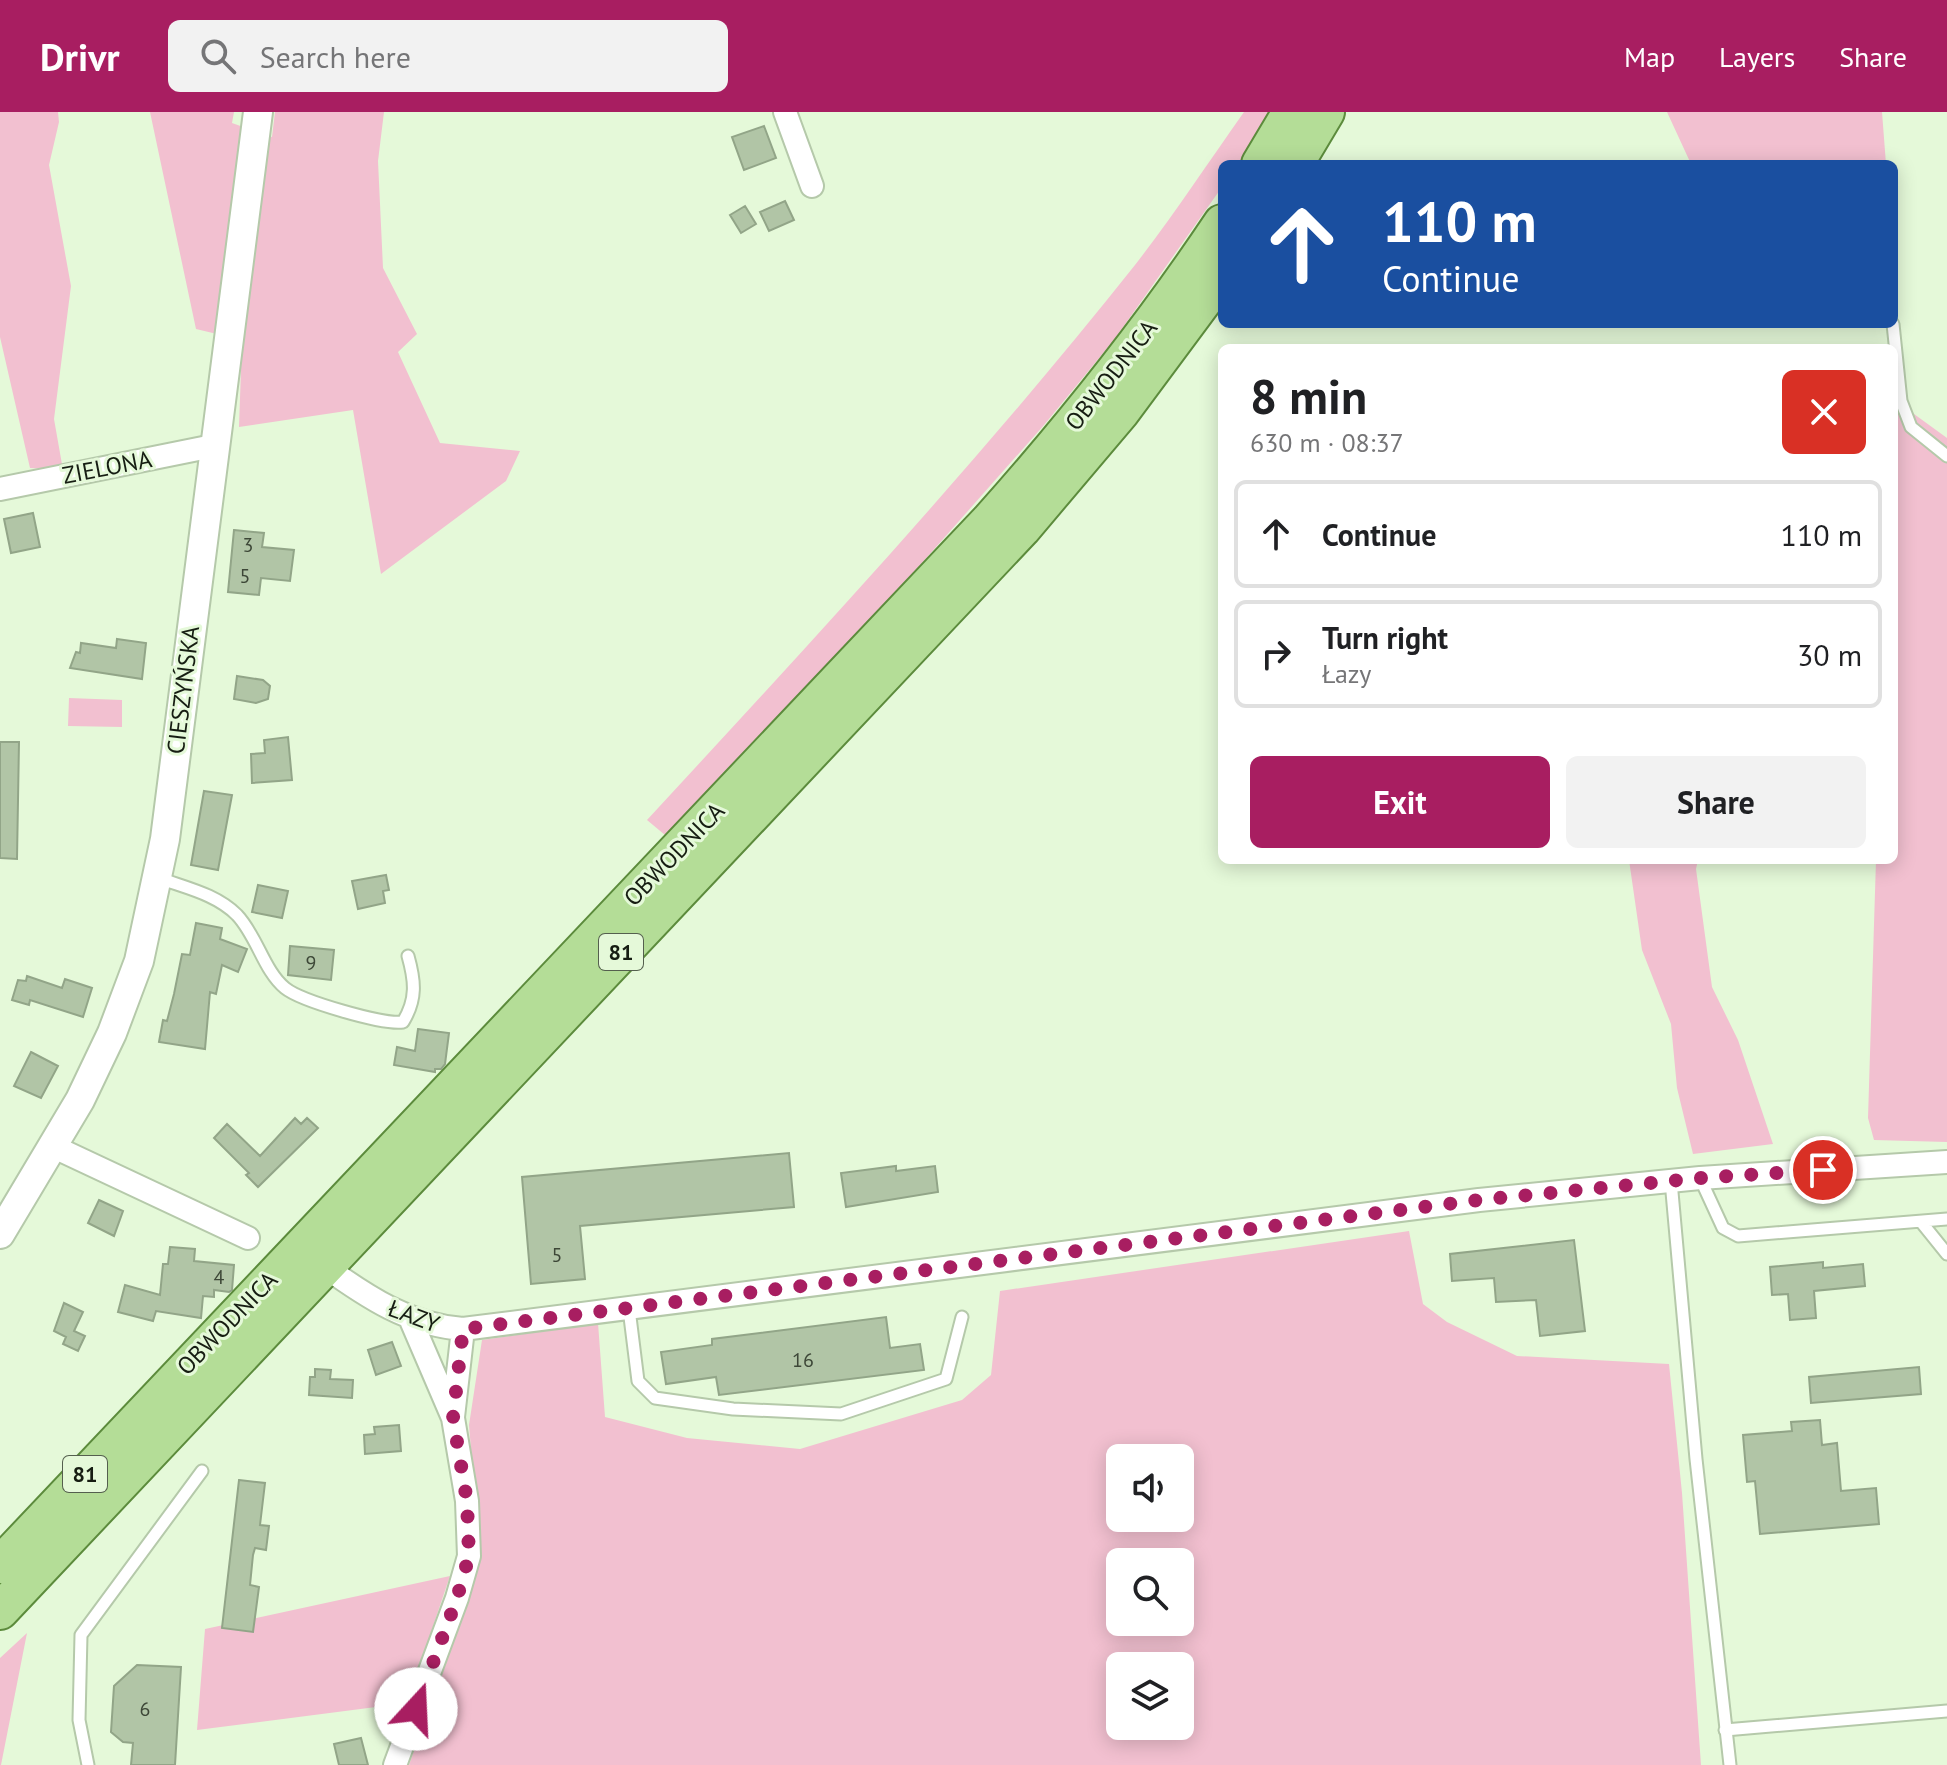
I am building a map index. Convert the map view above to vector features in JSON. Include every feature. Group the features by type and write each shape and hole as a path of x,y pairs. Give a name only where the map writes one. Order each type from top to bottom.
{"main road":[{"path":"1262,160 1291,112"},
{"path":"1297,160 1326,112"},
{"name":"OBWODNICA","path":"0,1565 989,521 1078,418 1134,347 1218,229"},
{"name":"OBWODNICA","path":"0,1611 1022,529 1121,412 1218,281"}],"street":[{"name":"CIESZYŃSKA","path":"0,1234 80,1100 112,1033 139,961 158,877 258,112"},
{"path":"785,112 812,186"},
{"name":"ZIELONA","path":"0,489 213,446"},
{"path":"52,1146 248,1238"},
{"name":"ŁAZY","path":"324,1266 361,1295 410,1318 435,1327 463,1329 1464,1202 1700,1178 1947,1162"},
{"path":"395,1765 457,1598 469,1556 467,1501 453,1418 410,1318"},
{"path":"453,1418 463,1329"}],"lane":[{"path":"1898,372 1901,401 1911,427 1947,456"},
{"path":"158,877 206,894 235,914 256,939 273,973 286,989 346,1012 390,1024 403,1022 412,1006 415,982 408,956"},
{"path":"1700,1178 1723,1228 1738,1236 1947,1219"},
{"path":"1671,1181 1730,1765"},
{"path":"1922,1223 1947,1254"},
{"path":"629,1309 638,1381 655,1398 733,1409 841,1414 946,1379 962,1317"},
{"path":"88,1765 79,1720 81,1635 202,1471"},
{"path":"1725,1730 1947,1711"}],"shaded area":[{"path":"0,112 58,112 59,122 49,165 71,286 54,419 63,470 30,468 0,337"},
{"path":"150,112 234,112 232,123 272,137 275,112 384,112 378,161 383,268 417,334 398,352 440,443 520,451 506,481 381,574 353,410 239,427 242,340 196,329"},
{"path":"1244,112 1270,112 1240,160 1218,160 1218,193 1114,340 1044,425 859,634 665,835 647,820 834,616 1018,408 1177,209"},
{"path":"1667,112 1882,112 1886,160 1689,160"},
{"path":"1898,413 1914,414 1947,438 1947,1142 1874,1140 1868,1118 1876,864 1898,864"},
{"path":"69,698 122,700 122,727 68,726"},
{"path":"1630,864 1697,864 1712,987 1738,1040 1773,1144 1693,1154 1677,1088 1671,1024 1642,950"},
{"path":"1409,1231 1423,1304 1447,1322 1517,1356 1669,1364 1682,1493 1701,1765 409,1765 480,1558 469,1425 482,1340 598,1323 605,1417 687,1438 800,1449 962,1400 991,1375 1000,1291"},
{"path":"450,1576 407,1703 197,1730 205,1629"},
{"path":"27,1633 1,1765 0,1765 0,1658"}],"building":[{"path":"764,126 776,158 744,170 732,137"},
{"path":"785,201 794,220 769,231 760,212"},
{"path":"745,206 756,224 741,233 730,215"},
{"path":"33,513 40,547 11,553 4,519"},
{"path":"234,530 264,533 262,547 294,550 290,581 261,578 259,595 228,592"},
{"path":"117,639 146,643 142,679 70,668 76,652 80,653 81,643 116,648"},
{"path":"237,676 263,680 270,686 268,699 256,703 234,699"},
{"path":"288,737 292,780 252,783 251,754 265,753 264,740"},
{"path":"0,742 19,742 17,859 0,858"},
{"path":"204,791 232,795 218,870 191,865"},
{"path":"386,875 389,890 383,891 385,903 358,909 352,881"},
{"path":"258,885 288,891 282,918 252,912"},
{"path":"196,923 222,928 220,939 247,949 238,972 222,965 216,994 210,992 205,1049 159,1042 163,1020 167,1021 182,954 190,955"},
{"path":"290,946 334,950 331,980 288,975"},
{"path":"27,976 62,988 65,979 92,988 83,1017 30,1000 29,1005 12,1000 18,980 26,981"},
{"path":"418,1029 449,1033 445,1064 435,1072 394,1065 397,1047 415,1051"},
{"path":"31,1052 58,1066 41,1098 14,1086"},
{"path":"295,1118 301,1124 307,1118 318,1128 258,1187 246,1175 249,1173 214,1138 227,1124 260,1156"},
{"path":"789,1153 794,1207 580,1226 585,1279 531,1284 522,1177"},
{"path":"896,1166 896,1171 935,1166 938,1192 846,1207 841,1173"},
{"path":"99,1200 123,1211 114,1236 88,1223"},
{"path":"1574,1240 1585,1331 1540,1336 1536,1300 1496,1302 1494,1278 1452,1281 1450,1254"},
{"path":"170,1247 195,1249 194,1261 234,1265 232,1290 214,1290 214,1297 203,1296 201,1318 156,1311 153,1321 118,1312 125,1285 160,1295 163,1264 168,1264"},
{"path":"1823,1262 1823,1268 1863,1264 1865,1286 1814,1291 1816,1318 1790,1320 1788,1294 1772,1295 1770,1267"},
{"path":"64,1303 83,1312 74,1331 85,1336 78,1351 63,1344 66,1337 54,1331"},
{"path":"886,1317 890,1348 920,1344 924,1370 719,1395 716,1377 666,1384 661,1352 712,1345 712,1339"},
{"path":"392,1342 401,1366 376,1375 368,1350"},
{"path":"1919,1367 1921,1394 1811,1403 1809,1377"},
{"path":"315,1369 331,1370 330,1379 353,1380 352,1398 309,1395 310,1377 315,1377"},
{"path":"1820,1420 1822,1445 1837,1443 1841,1491 1876,1488 1879,1524 1760,1534 1755,1481 1747,1482 1743,1435 1792,1431 1791,1422"},
{"path":"399,1425 401,1451 365,1454 364,1435 375,1434 374,1427"},
{"path":"239,1480 265,1483 260,1525 269,1526 266,1550 255,1548 253,1555 250,1585 259,1587 253,1632 222,1628"},
{"path":"137,1665 181,1667 175,1765 131,1765 133,1743 123,1742 111,1732 114,1686"},
{"path":"361,1738 368,1765 339,1765 334,1744"}],"route":[{"path":"416,1709 457,1598 469,1556 467,1501 453,1418 463,1329 1479,1200 1700,1178 1823,1170"}]}
